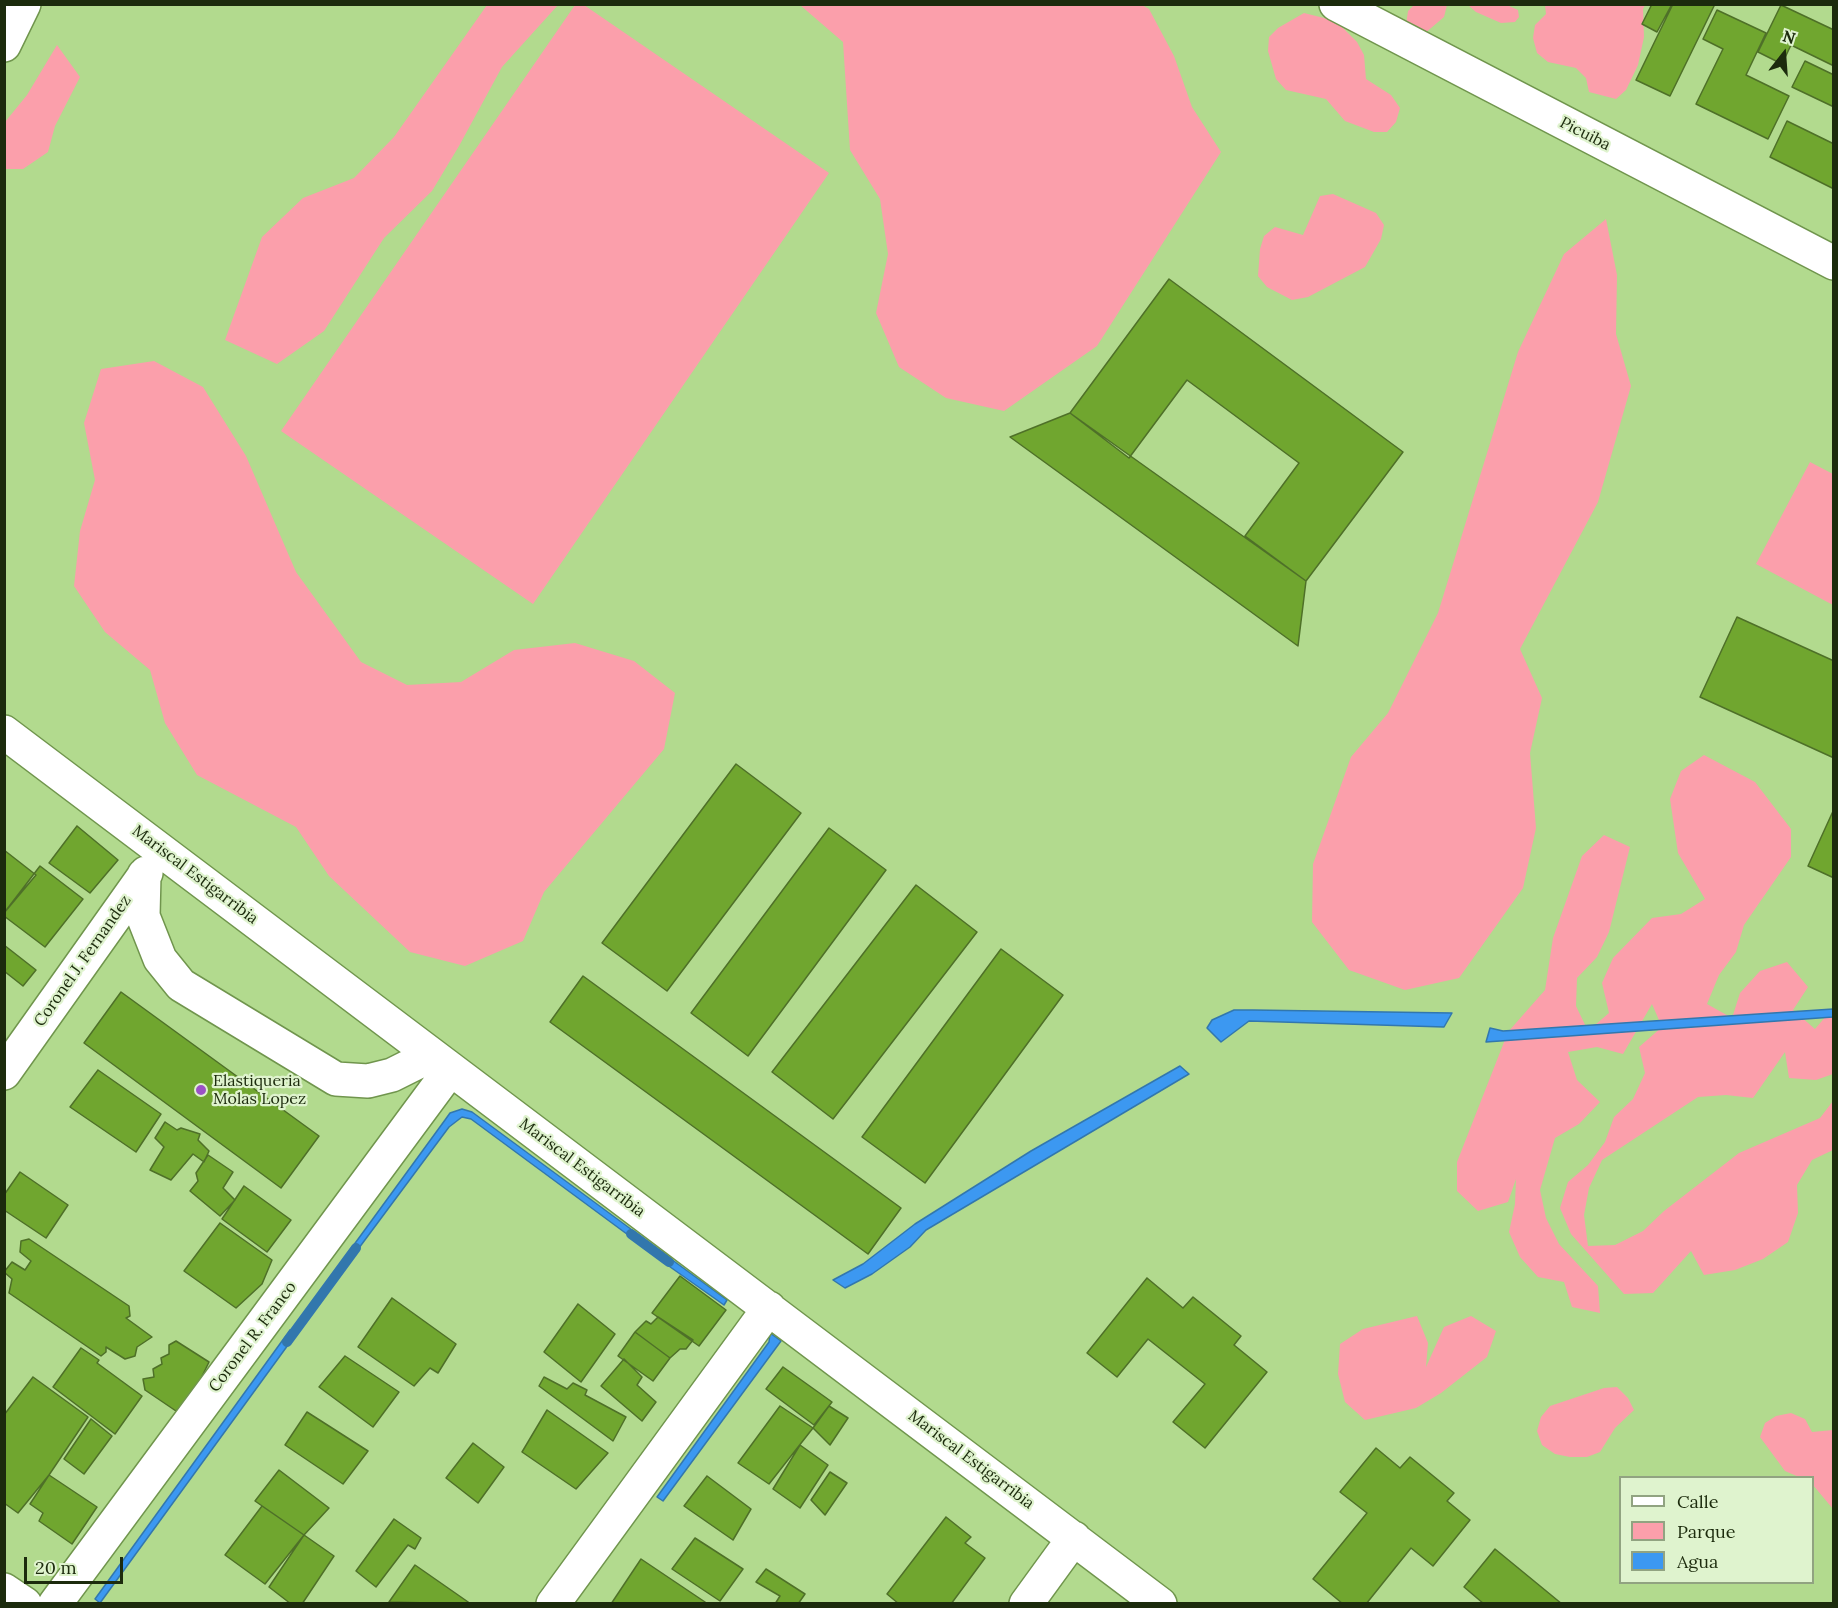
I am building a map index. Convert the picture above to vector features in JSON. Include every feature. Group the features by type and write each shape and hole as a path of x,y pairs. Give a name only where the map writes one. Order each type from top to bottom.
{"street":[{"path":"4,45 24,4"},
{"name":"Picuiba","path":"1336,4 1833,263"},
{"name":"Mariscal Estigarribia","path":"4,732 153,862 440,1063 770,1308 1160,1604"},
{"path":"153,862 143,916 160,959 181,985 336,1079 368,1081 440,1063"},
{"name":"Coronel J. Fernandez","path":"4,1072 153,862"},
{"name":"Coronel R. Franco","path":"55,1604 440,1063"},
{"path":"552,1604 770,1308"},
{"path":"1026,1604 1074,1538"},
{"path":"4,1590 25,1604"}],"green space":[{"path":"487,5 558,5 502,67 432,191 384,238 324,331 277,364 225,340 262,237 303,198 354,178 394,137"},
{"path":"575,5 584,5 829,173 533,604 281,431"},
{"path":"800,5 1142,5 1149,9 1174,56 1192,107 1221,152 1097,346 1004,411 946,398 899,367 876,313 888,254 880,199 850,150 843,42"},
{"path":"1447,5 1444,17 1424,34 1406,25 1408,11 1413,6"},
{"path":"1468,5 1507,5 1518,10 1519,17 1515,22 1501,23 1476,12"},
{"path":"1545,5 1645,5 1643,9 1644,37 1638,65 1626,90 1616,99 1589,92 1586,78 1576,68 1548,62 1537,53 1533,38 1535,25 1546,14"},
{"path":"1304,13 1336,21 1357,42 1364,55 1366,79 1391,95 1400,108 1396,122 1387,132 1374,132 1345,121 1326,99 1286,90 1276,79 1268,51 1269,37 1278,28"},
{"path":"57,45 80,77 55,126 48,152 23,169 5,169 5,122 27,95"},
{"path":"1333,194 1376,213 1384,225 1381,239 1365,267 1308,297 1292,300 1267,287 1258,276 1260,249 1264,236 1275,227 1303,235 1320,196"},
{"path":"1606,219 1617,275 1616,334 1631,386 1598,502 1520,649 1542,698 1530,753 1536,828 1523,888 1459,978 1405,990 1349,970 1312,922 1313,864 1351,757 1388,713 1438,613 1518,352 1564,254"},
{"path":"154,361 203,387 246,456 296,572 361,662 407,685 461,682 514,650 575,643 634,661 675,693 664,749 544,892 523,941 465,966 410,952 329,876 296,827 197,775 165,723 150,670 105,632 74,586 80,531 95,480 84,423 101,369"},
{"path":"1810,462 1833,474 1833,605 1756,564"},
{"path":"1704,755 1755,782 1791,829 1791,857 1744,925 1736,952 1719,975 1707,1004 1732,1018 1740,993 1760,971 1787,962 1808,987 1793,1010 1815,1029 1833,1008 1833,1074 1816,1080 1789,1078 1785,1052 1753,1098 1726,1095 1698,1097 1602,1160 1589,1188 1584,1215 1588,1246 1615,1245 1643,1231 1664,1211 1739,1153 1820,1118 1833,1101 1833,1150 1812,1160 1797,1185 1798,1213 1788,1242 1763,1259 1735,1270 1704,1275 1691,1251 1653,1293 1624,1294 1571,1234 1560,1208 1568,1182 1588,1165 1605,1142 1614,1117 1633,1099 1645,1073 1639,1047 1662,1027 1652,1004 1623,1054 1597,1047 1568,1052 1577,1080 1600,1102 1579,1124 1555,1138 1540,1190 1546,1218 1559,1244 1598,1286 1600,1313 1572,1307 1564,1282 1538,1277 1520,1257 1509,1232 1515,1204 1516,1179 1508,1202 1478,1211 1457,1191 1457,1162 1508,1032 1545,990 1553,938 1582,856 1604,835 1630,847 1609,932 1597,957 1577,978 1576,1006 1588,1031 1609,1013 1602,983 1613,958 1652,918 1681,914 1705,899 1678,853 1670,799 1681,771"},
{"path":"1417,1316 1428,1343 1426,1367 1444,1327 1471,1316 1496,1331 1487,1357 1441,1393 1416,1408 1365,1420 1345,1402 1338,1374 1340,1344 1363,1329"},
{"path":"1617,1387 1628,1398 1634,1410 1615,1428 1600,1452 1587,1457 1570,1457 1555,1454 1542,1445 1537,1431 1541,1417 1550,1406 1604,1388"},
{"path":"1791,1413 1805,1419 1812,1432 1833,1430 1833,1509 1814,1486 1814,1476 1797,1476 1785,1471 1760,1437 1765,1423 1776,1416"}],"water":[{"path":"1833,1009 1833,1017 1486,1042 1490,1028 1503,1031"},
{"path":"1234,1010 1452,1013 1444,1027 1249,1021 1221,1042 1207,1028 1212,1020"},
{"path":"1180,1066 1189,1074 926,1230 910,1247 872,1274 845,1288 833,1280 863,1264 915,1224 1031,1151"},
{"path":"462,1109 472,1112 643,1238 639,1243 471,1119 462,1117 449,1127 350,1260 345,1257 450,1113"},
{"path":"660,1251 727,1300 724,1305 656,1257"},
{"path":"290,1330 296,1334 100,1603 95,1599"},
{"path":"770,1333 781,1341 663,1501 657,1497 769,1342"}],"building":[{"path":"1652,4 1672,4 1657,32 1642,24"},
{"path":"1673,4 1715,4 1670,96 1636,80"},
{"path":"1781,5 1834,30 1834,66 1791,45 1782,64 1758,52"},
{"path":"1717,10 1766,33 1746,75 1789,96 1768,139 1696,104 1723,49 1703,39"},
{"path":"1805,61 1834,75 1834,107 1792,87"},
{"path":"1787,121 1834,144 1834,189 1770,157"},
{"path":"1169,279 1403,452 1306,581 1245,536 1299,463 1187,380 1129,458 1070,413"},
{"path":"1070,413 1306,581 1298,646 1010,437"},
{"path":"1737,617 1834,661 1834,758 1700,697"},
{"path":"736,764 801,813 667,991 602,943"},
{"path":"1834,809 1834,878 1808,866"},
{"path":"77,826 118,860 90,893 49,863"},
{"path":"829,828 886,870 748,1056 691,1013"},
{"path":"4,850 36,875 4,913"},
{"path":"40,866 83,899 45,947 4,916"},
{"path":"916,885 977,932 833,1119 772,1072"},
{"path":"4,945 36,970 23,986 4,971"},
{"path":"1001,949 1063,995 925,1183 862,1137"},
{"path":"583,976 901,1208 868,1254 550,1022"},
{"name":"Elastiqueria Molas Lopez","path":"121,992 319,1136 281,1188 84,1043"},
{"path":"98,1070 161,1114 136,1152 70,1107"},
{"path":"165,1122 177,1130 181,1128 200,1134 198,1140 209,1151 204,1162 193,1154 171,1180 150,1170 164,1147 155,1138"},
{"path":"208,1155 233,1172 223,1188 235,1200 220,1216 190,1191 198,1181 196,1173"},
{"path":"20,1172 68,1205 46,1238 4,1210 4,1195"},
{"path":"244,1186 291,1220 267,1252 222,1219"},
{"path":"220,1223 272,1260 262,1284 236,1308 184,1271"},
{"path":"29,1239 129,1306 130,1316 126,1318 152,1337 137,1347 135,1356 125,1359 106,1347 106,1352 101,1356 9,1293 12,1279 4,1272 12,1262 25,1270 31,1261 20,1252 21,1241"},
{"path":"680,1276 726,1310 699,1346 652,1313"},
{"path":"1147,1278 1183,1308 1193,1297 1241,1336 1234,1345 1267,1372 1205,1448 1173,1422 1205,1384 1148,1339 1117,1377 1087,1353"},
{"path":"392,1298 456,1344 438,1373 430,1368 414,1386 358,1347"},
{"path":"578,1304 615,1334 581,1382 544,1352"},
{"path":"658,1317 693,1340 686,1349 680,1349 670,1358 635,1332 646,1321 651,1324"},
{"path":"635,1332 670,1358 653,1381 618,1356"},
{"path":"176,1341 209,1362 193,1395 176,1411 145,1390 143,1379 154,1377 153,1369 162,1364 161,1358 169,1354 169,1345"},
{"path":"81,1348 99,1360 97,1363 142,1396 115,1434 53,1387"},
{"path":"345,1356 399,1392 373,1427 319,1387"},
{"path":"624,1359 642,1377 637,1385 656,1402 642,1421 601,1386"},
{"path":"783,1367 832,1402 814,1425 766,1389"},
{"path":"33,1377 88,1417 49,1475 18,1513 4,1503 4,1415"},
{"path":"544,1377 567,1389 573,1383 587,1390 585,1395 626,1417 613,1441 539,1386"},
{"path":"780,1406 813,1428 769,1484 738,1463"},
{"path":"829,1406 848,1418 830,1445 813,1428"},
{"path":"547,1410 608,1453 576,1489 522,1452"},
{"path":"307,1412 368,1451 343,1484 285,1445"},
{"path":"91,1419 112,1436 84,1474 64,1459"},
{"path":"473,1443 504,1467 478,1503 446,1478"},
{"path":"800,1445 828,1465 800,1508 773,1489"},
{"path":"1376,1448 1400,1468 1410,1457 1454,1493 1447,1501 1470,1520 1433,1566 1411,1548 1366,1604 1343,1604 1313,1579 1367,1513 1340,1492"},
{"path":"279,1470 329,1508 304,1535 255,1501"},
{"path":"830,1472 847,1483 825,1515 811,1500"},
{"path":"49,1475 97,1507 72,1544 39,1521 43,1513 30,1504"},
{"path":"707,1476 751,1509 733,1540 684,1506"},
{"path":"262,1506 304,1535 265,1584 225,1555"},
{"path":"946,1517 971,1537 965,1543 985,1558 951,1604 899,1604 887,1594"},
{"path":"394,1519 421,1538 415,1549 408,1545 376,1587 356,1571"},
{"path":"304,1535 334,1556 302,1604 291,1604 269,1587"},
{"path":"695,1538 743,1569 720,1601 672,1569"},
{"path":"1495,1549 1562,1604 1484,1604 1464,1587"},
{"path":"641,1559 708,1604 611,1604"},
{"path":"415,1565 471,1604 389,1602"},
{"path":"766,1569 805,1594 798,1604 775,1604 780,1596 756,1582"}],"waterway":[{"path":"631,1234 669,1262"},
{"path":"287,1342 356,1248"}],"place":[{"name":"Elastiqueria Molas Lopez","path":"201,1090"}]}
